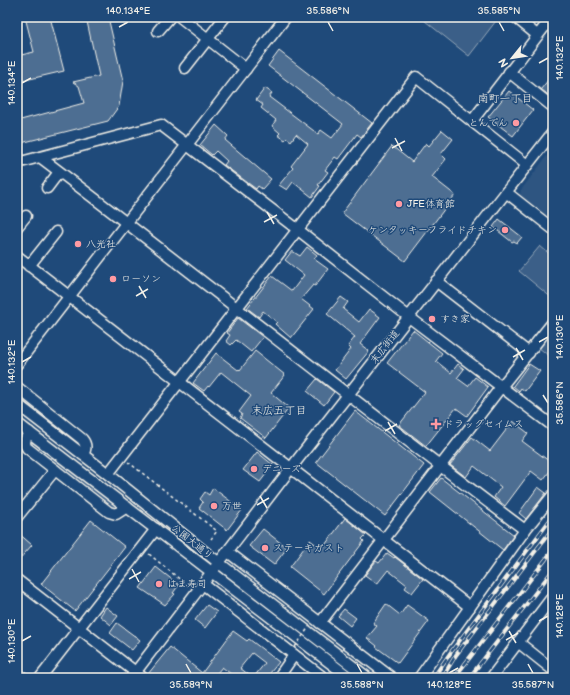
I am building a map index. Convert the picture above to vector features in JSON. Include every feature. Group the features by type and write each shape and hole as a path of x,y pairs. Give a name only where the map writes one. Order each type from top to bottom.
{"street":[{"path":"158,31 170,17"},
{"path":"180,17 246,69"},
{"path":"185,68 225,17"},
{"path":"515,17 537,35"},
{"path":"472,121 552,17"},
{"path":"17,364 246,69 282,18"},
{"path":"509,72 553,107"},
{"path":"108,474 416,77 527,165"},
{"path":"17,164 161,125 409,317 553,426"},
{"name":"末広街道","path":"136,676 203,584 291,468 553,132"},
{"path":"40,157 524,530"},
{"path":"47,188 59,172"},
{"path":"506,192 553,229"},
{"path":"17,227 26,216"},
{"path":"29,266 56,232"},
{"path":"17,256 470,607"},
{"path":"436,281 529,353"},
{"path":"316,623 384,541 501,387 553,322"},
{"path":"17,387 82,439 86,448 83,455"},
{"name":"公園大通り","path":"17,404 368,678"},
{"name":"公園大通り","path":"17,423 350,678"},
{"path":"29,432 25,440 26,446 109,512 116,514 127,507"},
{"path":"17,517 55,470"},
{"path":"420,678 524,530 553,495"},
{"path":"40,678 156,529"},
{"path":"228,552 316,623 392,678"},
{"path":"17,580 79,628 136,676"},
{"path":"203,584 295,651 324,678"},
{"path":"491,678 552,599"},
{"path":"518,642 553,670"},
{"path":"278,678 295,651"}],"path":[{"path":"128,462 217,531 211,539"},
{"path":"151,550 148,554 188,586"},
{"path":"295,651 316,623"}],"shaded area":[{"path":"420,17 499,17 469,56"},
{"path":"553,148 553,221 520,196 521,190"},
{"path":"540,246 553,257 553,299 519,271"},
{"path":"549,335 553,338 552,358 539,348"},
{"path":"17,393 82,443 82,449 23,403 17,397"},
{"path":"32,441 118,507 111,508 33,447"}],"building":[{"path":"25,17 50,17 64,71 17,82 17,56 34,52"},
{"path":"86,17 108,17 123,81 119,106 108,121 17,144 17,121 84,103 79,86 73,82 99,76"},
{"path":"279,51 372,123 361,137 357,134 338,159 335,157 325,170 328,172 318,185 320,186 312,197 293,182 287,190 279,185 293,168 291,166 308,144 296,134 291,141 287,138 285,140 278,135 280,133 272,126 276,120 261,108 263,105 256,100 265,88 272,93 269,97 318,134 321,130 332,138 343,124 268,66"},
{"path":"553,74 553,99 541,89"},
{"path":"509,91 533,110 513,136 488,117"},
{"path":"216,125 228,136 225,140 271,179 262,189 258,186 256,189 224,165 227,161 216,151 212,155 200,145"},
{"name":"JFE体育館","path":"442,130 453,139 441,154 446,159 432,177 455,195 405,261 342,213 392,146 412,162 426,143 429,146"},
{"path":"499,219 522,237 517,243 514,241 512,242 493,227"},
{"path":"307,247 317,255 314,259 328,269 315,286 313,285 301,299 314,309 291,338 275,324 277,322 263,311 259,317 247,308 272,276 292,291 304,275 285,260 292,251 300,256"},
{"path":"341,297 348,302 343,309 359,322 369,309 380,317 360,344 369,351 346,379 335,370 351,349 348,346 355,337 327,314"},
{"path":"238,318 263,337 251,352 236,340 231,345 226,341 230,335 227,333"},
{"path":"413,330 442,353 436,361 451,373 458,364 464,369 457,378 468,386 475,377 488,387 467,416 456,408 426,446 399,425 425,392 387,363"},
{"path":"255,351 285,375 271,393 289,408 266,438 240,418 242,414 239,412 251,396 221,372 204,391 193,383 216,353 240,370"},
{"path":"529,364 540,371 525,391 521,388 519,391 513,386"},
{"path":"317,379 334,392 324,405 307,391"},
{"path":"355,411 424,465 385,516 316,462"},
{"path":"513,421 528,433 522,441 553,464 553,467 543,480 531,471 505,506 494,497 501,487 474,466 466,477 450,465 472,437 490,451"},
{"path":"257,452 273,465 260,482 243,470"},
{"path":"441,478 514,535 503,550 430,492"},
{"path":"538,487 546,493 526,519 519,513"},
{"path":"213,488 242,510 227,530 199,508 203,502 200,499 205,492 209,495"},
{"path":"345,518 366,535 362,539 364,541 324,594 290,567 310,540 322,549"},
{"path":"91,520 125,547 75,611 41,584"},
{"path":"263,529 287,548 274,565 249,546"},
{"path":"17,532 32,545 17,562"},
{"path":"387,553 394,558 395,557 423,579 412,593 405,588 407,585 388,570 377,584 365,575 376,561 379,563"},
{"path":"156,567 179,585 173,593 175,594 165,605 140,588"},
{"path":"386,604 400,615 407,605 429,621 398,663 376,647 377,646 367,638 377,626 373,623"},
{"path":"207,605 217,612 205,628 195,620"},
{"path":"106,607 118,616 111,625 100,616"},
{"path":"344,609 356,618 350,626 338,616"},
{"path":"117,623 140,640 132,650 110,633"},
{"path":"233,631 247,641 249,639 279,662 266,678 253,678 236,678 222,667 213,678 153,678 148,674 170,647 202,673","holes":["252,653 265,663 253,678 240,668"]},
{"path":"17,665 27,673 23,678 17,678"}],"railway":[{"path":"433,678 553,516"},
{"path":"442,678 456,655 553,528"},
{"path":"454,678 553,550"},
{"path":"469,678 553,570"}],"place":[{"name":"とんでん","path":"516,123"},
{"name":"JFE体育館","path":"399,204"},
{"name":"ケンタッキーフライドチキン","path":"505,230"},
{"name":"八光社","path":"78,244"},
{"name":"ローソン","path":"113,279"},
{"name":"すき家","path":"432,319"},
{"name":"ドラッグセイムス","path":"436,424"},
{"name":"デニーズ","path":"254,469"},
{"name":"万世","path":"214,506"},
{"name":"ステーキガスト","path":"265,548"},
{"name":"はま寿司","path":"159,584"}],"district":[{"name":"南町一丁目","path":"505,98"},
{"name":"末広五丁目","path":"279,410"}]}
